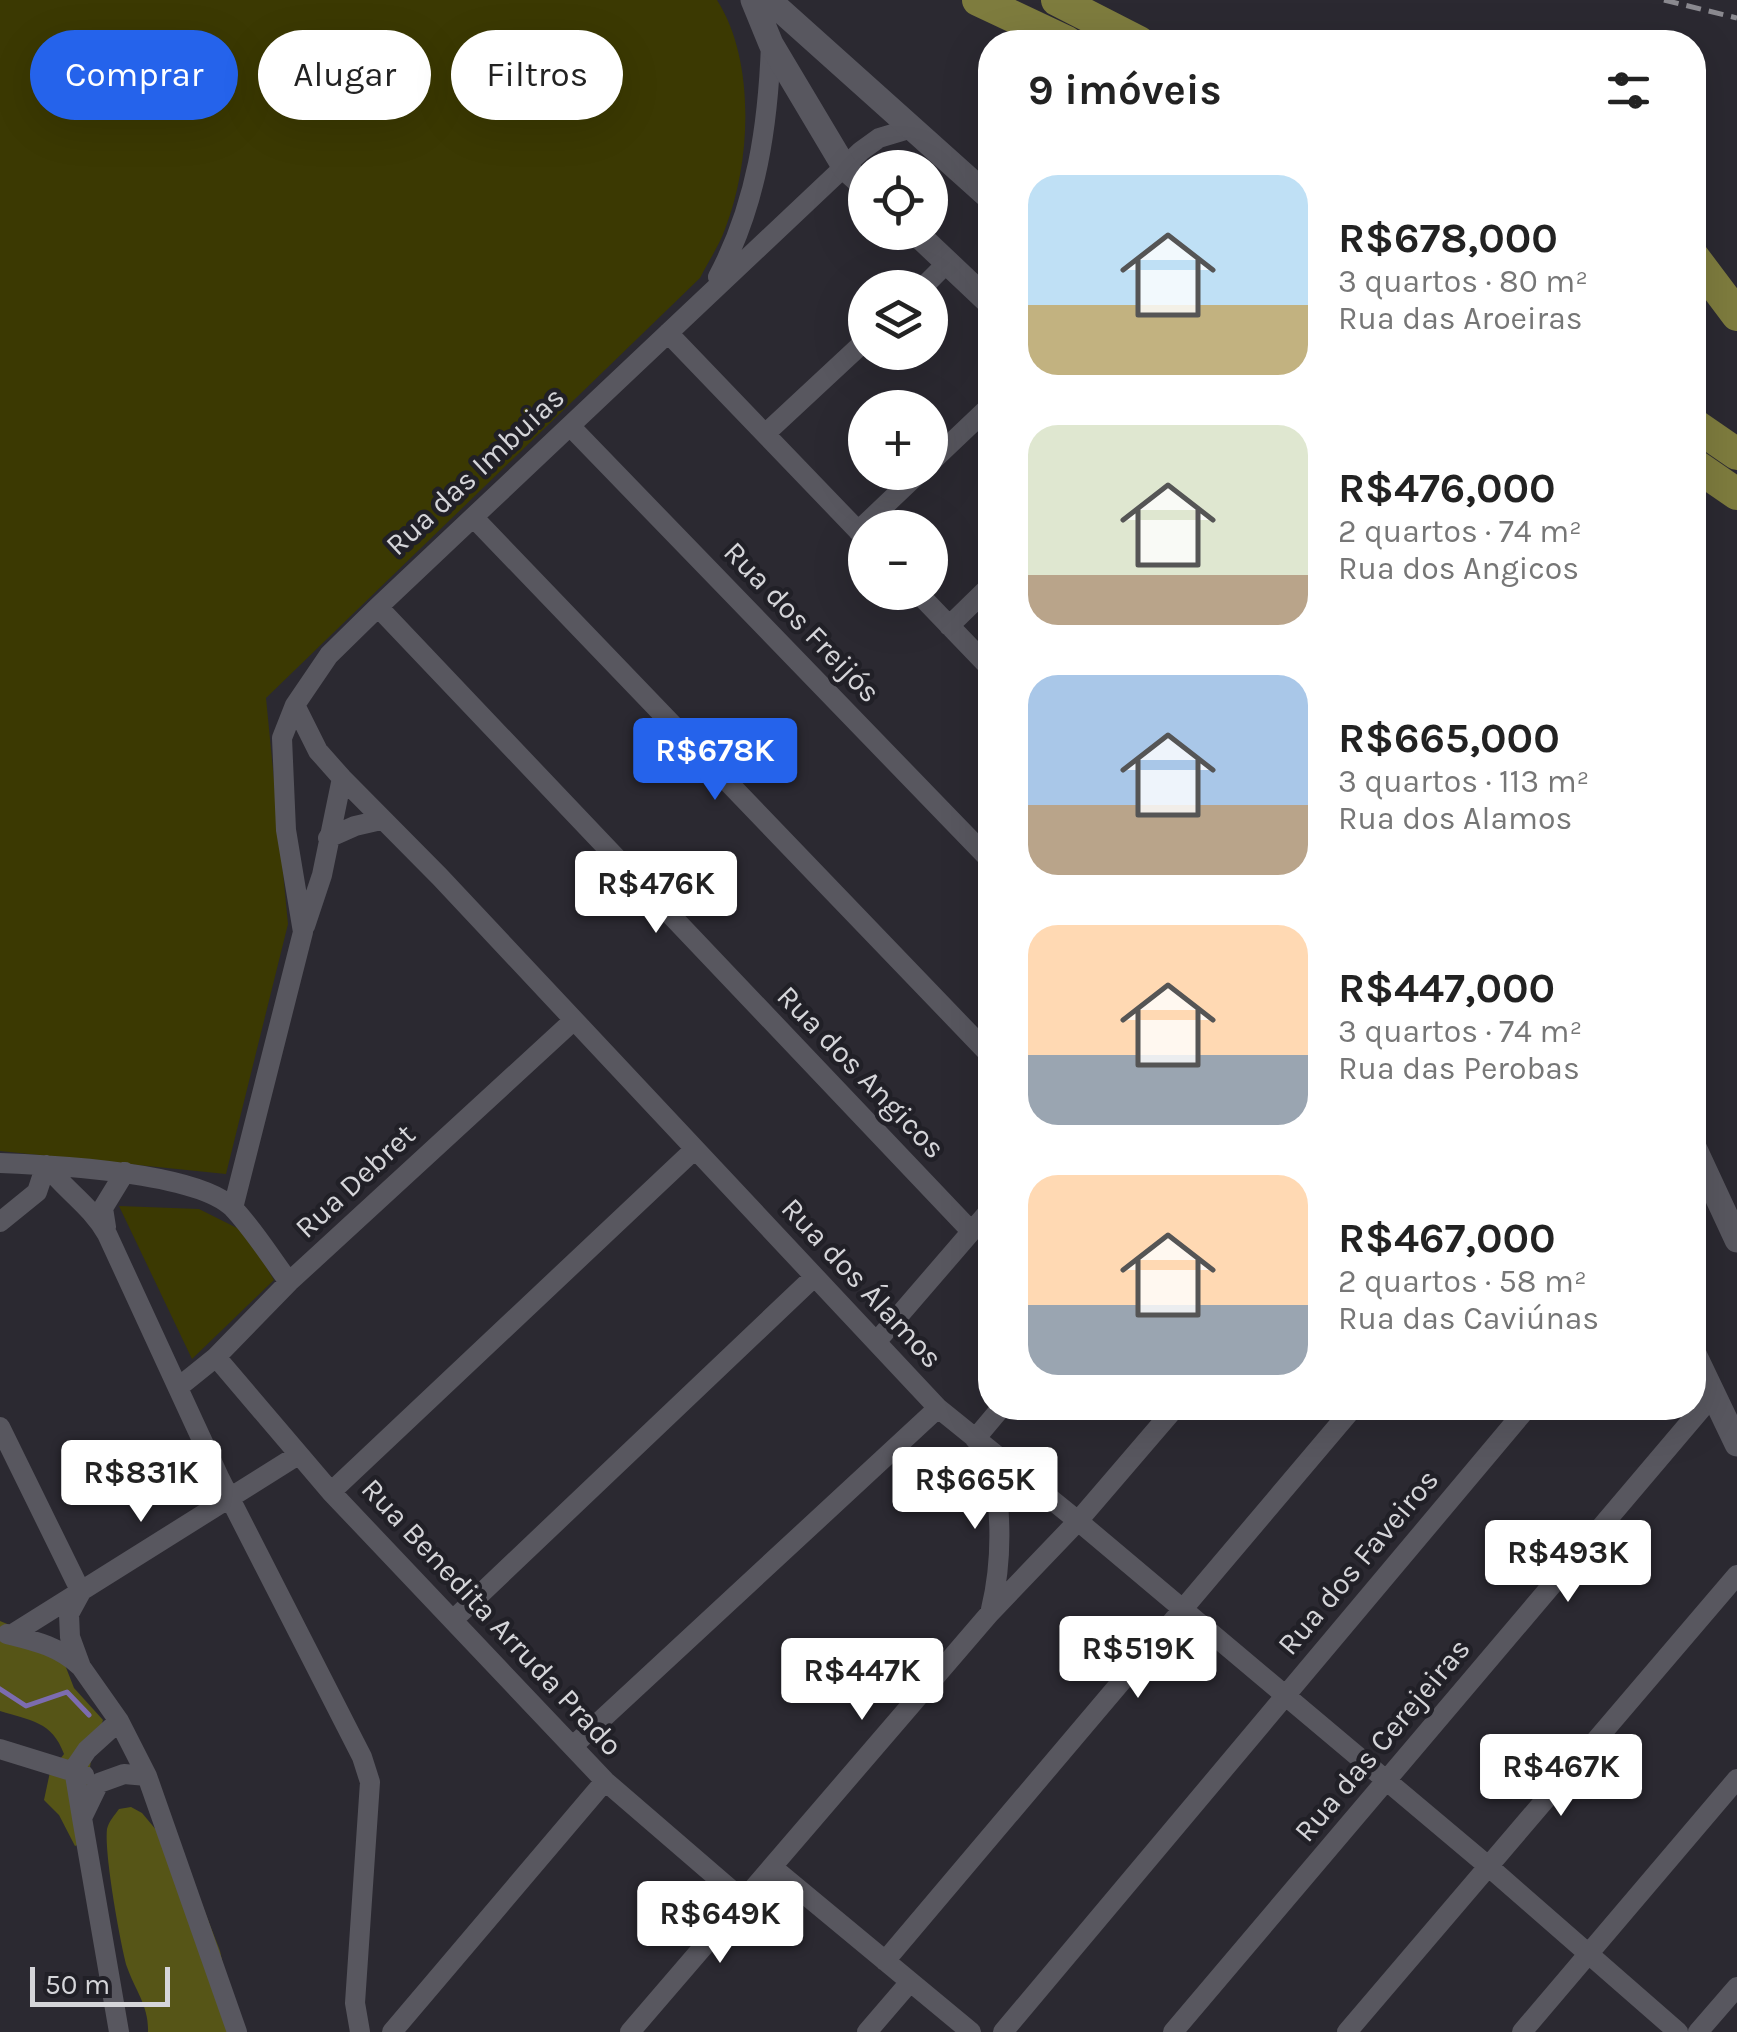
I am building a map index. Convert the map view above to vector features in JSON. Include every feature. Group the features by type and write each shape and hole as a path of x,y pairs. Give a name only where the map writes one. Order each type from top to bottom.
{"highway":[{"path":"978,0 1041,30"},
{"path":"1056,0 1115,30"},
{"path":"1706,274 1737,315"},
{"path":"1706,433 1737,454"},
{"path":"1706,473 1737,496"},
{"path":"1706,480 1737,496"}],"street":[{"name":"Rua das Imbuias","path":"710,292 734,248 750,205 769,110 771,44 754,0"},
{"path":"769,0 978,188"},
{"path":"771,44 848,171"},
{"name":"Rua das Imbuias","path":"302,932 282,779 282,738 295,705 330,655 845,168 879,138 909,129"},
{"path":"935,250 978,291"},
{"path":"940,270 948,262"},
{"path":"668,333 848,521"},
{"path":"766,434 848,356"},
{"path":"948,446 978,417"},
{"name":"Rua dos Freijós","path":"570,426 978,848"},
{"path":"884,510 903,490"},
{"path":"474,518 978,1043"},
{"path":"948,626 978,597"},
{"name":"Rua dos Angicos","path":"378,607 971,1231"},
{"path":"933,610 978,656"},
{"name":"Rua dos Álamos","path":"295,705 318,751 342,778 440,877 938,1408 1488,1866 1678,2032"},
{"path":"233,1208 302,932 322,875 342,778"},
{"path":"328,838 354,826 382,820"},
{"name":"Rua Debret","path":"180,1386 216,1357 289,1282 573,1021"},
{"path":"331,1492 695,1149"},
{"path":"0,1163 125,1172 216,1195 233,1208 289,1282"},
{"path":"0,1222 38,1192 46,1165"},
{"path":"46,1165 61,1185 96,1216 107,1234 231,1498 362,1757 370,1782 355,2003 360,2032"},
{"path":"107,1234 103,1208 125,1172"},
{"path":"1706,1173 1737,1240"},
{"path":"877,1341 978,1223"},
{"path":"454,1620 814,1277"},
{"name":"Rua Benedita Arruda Prado","path":"216,1357 331,1492 606,1781 744,1900"},
{"path":"1706,1380 1737,1444"},
{"name":"Rua das Cerejeiras","path":"1706,1403 1713,1395"},
{"path":"573,1746 938,1408"},
{"path":"975,1439 991,1420"},
{"path":"630,2032 990,1612 1078,1521 1165,1420"},
{"path":"885,1961 1343,1420"},
{"name":"Rua dos Faveiros","path":"1004,2032 1517,1420"},
{"name":"Rua das Cerejeiras","path":"1173,2032 1692,1420"},
{"path":"0,1427 81,1592"},
{"path":"990,1612 1000,1574 1001,1548 992,1452"},
{"path":"6,1634 81,1592 298,1455"},
{"path":"1347,2032 1737,1575"},
{"path":"81,1592 69,1614 70,1637 81,1667"},
{"path":"6,1634 42,1642 66,1654 81,1667 119,1721 148,1776 237,2032"},
{"path":"119,1721 87,1750 74,1769 119,2032"},
{"path":"0,1749 74,1769 99,1783"},
{"path":"82,1818 99,1783 124,1774 148,1776"},
{"path":"1522,2032 1737,1780"},
{"path":"392,2032 606,1781"},
{"path":"772,1867 971,2032"},
{"path":"866,2032 910,1982"},
{"path":"1698,2032 1737,1987"}],"shaded area":[{"path":"0,0 717,0 730,25 744,82 744,144 734,203 717,248 700,278 266,698 288,924 226,1174 0,1151"},
{"path":"119,1206 199,1209 245,1232 274,1280 192,1359"},
{"path":"0,1621 41,1638 60,1652 74,1688 103,1720 92,1752 80,1844 75,1846 59,1815 44,1800 50,1772 64,1754 59,1743 39,1724 0,1711"},
{"path":"131,1807 142,1813 188,1868 220,1951 238,2032 148,2032 144,2006 124,1955 108,1857 109,1823 119,1809"}],"waterway":[{"path":"0,1689 26,1706 67,1692 89,1715"}],"railway":[{"path":"1664,0 1737,18"}]}
